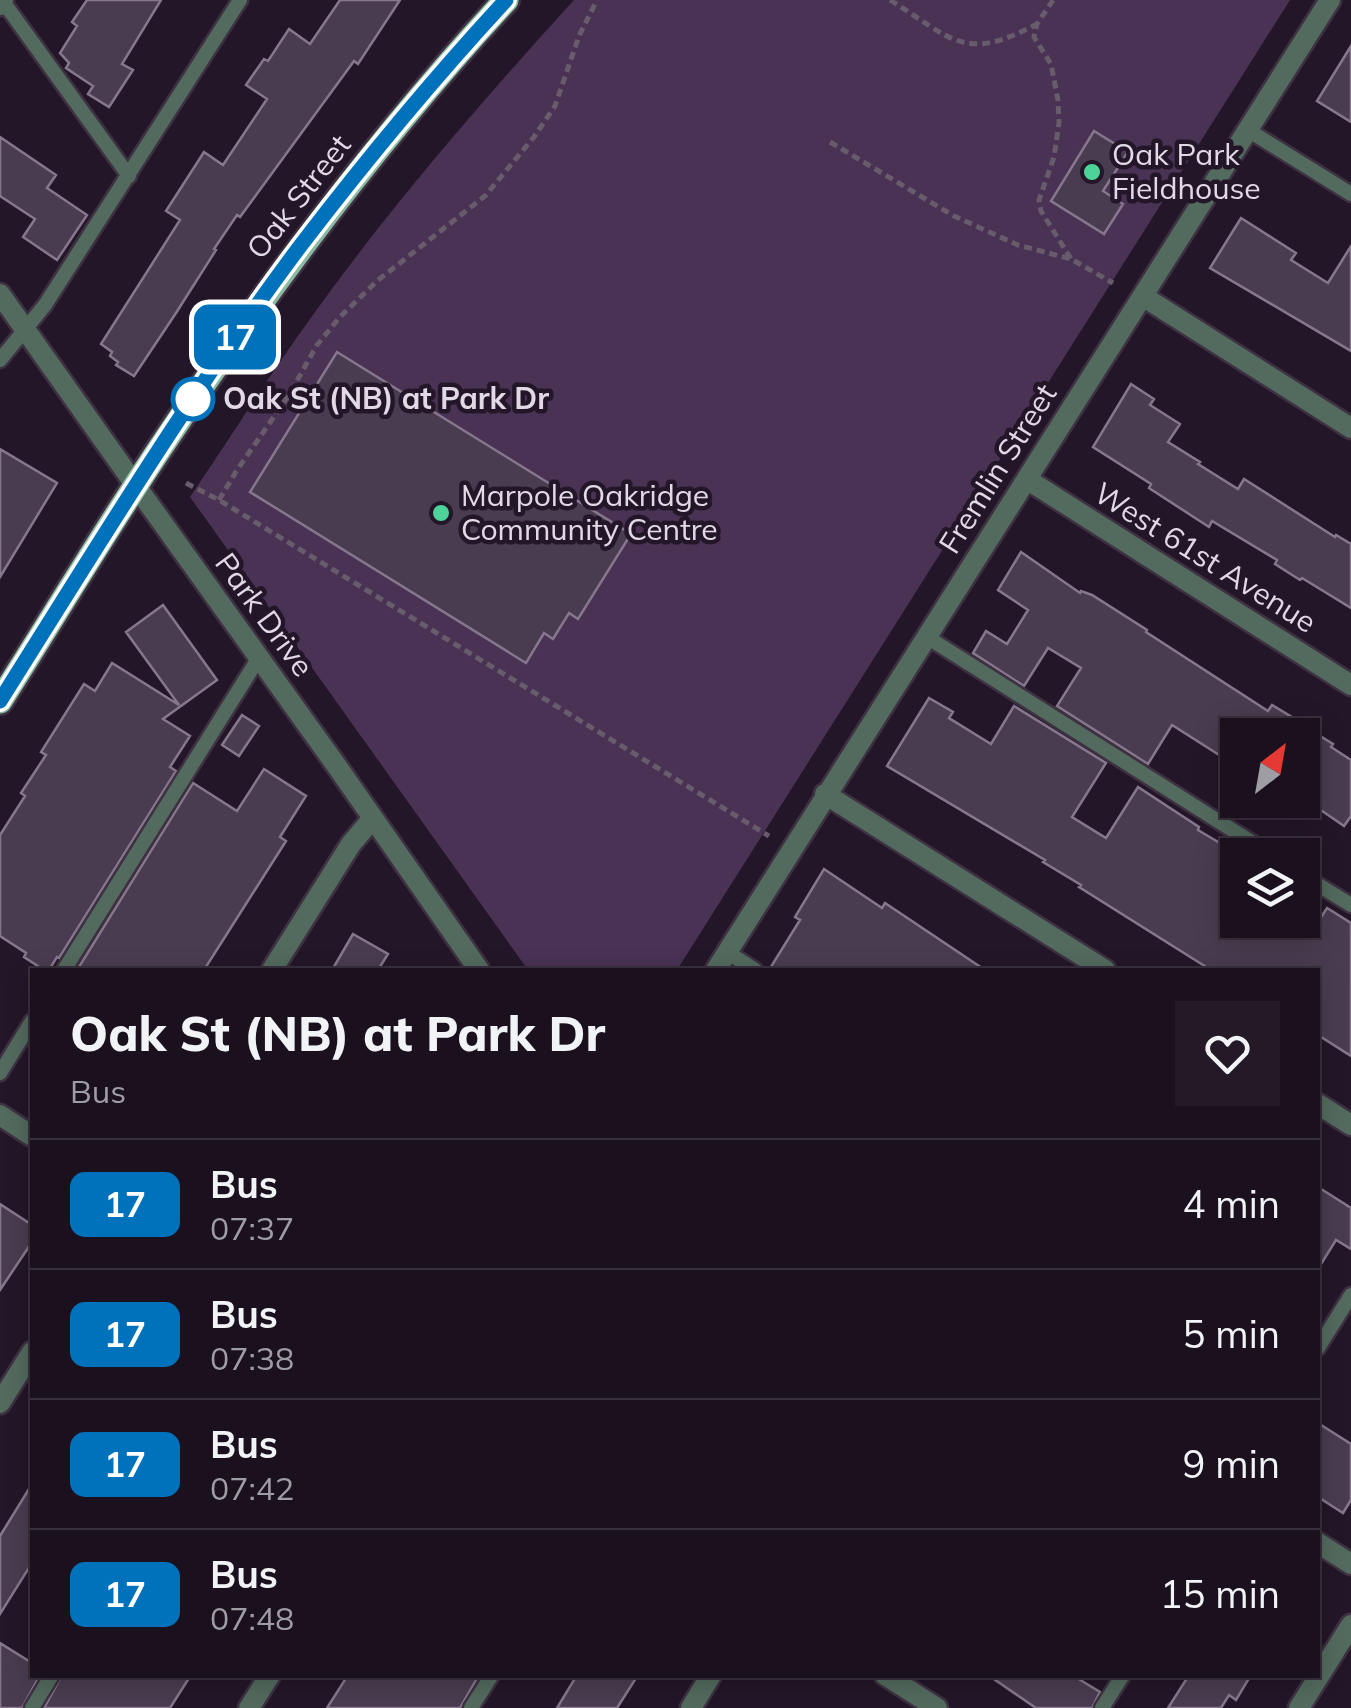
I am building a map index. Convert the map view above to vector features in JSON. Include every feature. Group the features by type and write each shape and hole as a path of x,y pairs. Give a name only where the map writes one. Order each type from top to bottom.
{"main road":[{"name":"Oak Street","path":"0,701 136,486 301,245 448,64 506,0"}],"street":[{"name":"Fremlin Street","path":"721,961 1330,0"},
{"name":"Park Drive","path":"0,294 478,968"},
{"path":"1144,297 1351,428"},
{"name":"West 61st Avenue","path":"1028,480 1351,685"},
{"path":"826,794 1102,968"},
{"path":"273,968 351,844 373,818"},
{"path":"1320,1105 1351,1125"},
{"path":"0,1116 30,1135"},
{"path":"0,1404 30,1355"},
{"path":"1320,1544 1351,1564"},
{"path":"1320,1674 1351,1625"},
{"path":"250,1708 268,1678"},
{"path":"690,1708 710,1678"},
{"path":"889,1678 938,1708"},
{"path":"1299,1708 1318,1678"}],"lane":[{"path":"0,360 45,305 240,0"},
{"path":"2,2 129,176"},
{"path":"1248,130 1351,194"},
{"path":"927,637 1245,838"},
{"path":"65,968 258,660"},
{"path":"1320,885 1351,905"},
{"path":"721,961 747,968"},
{"path":"0,1072 30,1023"},
{"path":"1324,1325 1351,1295"},
{"path":"32,1708 50,1678"},
{"path":"472,1708 490,1678"},
{"path":"1102,1708 1121,1678"}],"path":[{"path":"219,500 290,395 317,345 340,317 377,281 486,196 534,137 555,106 579,36 597,0"},
{"path":"890,0 964,45 988,45 1037,24"},
{"path":"1054,0 1037,24 1034,38 1048,57 1059,123 1054,157 1040,200 1041,211 1071,259"},
{"path":"830,142 954,216 1018,245 1071,259 1113,283"},
{"path":"186,482 769,836"}],"shaded area":[{"path":"574,0 1290,0 678,968 527,968 190,497 340,277 471,116"}],"building":[{"path":"87,0 161,0 122,64 133,70 109,107 88,94 93,86 66,68 69,63 60,53 77,26 72,22"},
{"path":"340,0 400,0 358,64 354,61 240,217 237,215 134,376 116,365 118,362 110,356 112,352 101,344 180,220 166,211 204,152 223,165 267,99 246,85 264,59 268,61 289,29 310,44"},
{"path":"1351,46 1351,122 1317,101"},
{"name":"Oak Park Fieldhouse","path":"1094,131 1128,152 1103,191 1123,204 1104,234 1051,201"},
{"path":"0,137 56,175 47,188 87,215 57,260 23,237 35,219 0,196"},
{"path":"1241,218 1296,253 1291,260 1328,283 1351,246 1351,351 1210,268"},
{"name":"Marpole Oakridge Community Centre","path":"337,352 631,534 578,619 569,613 553,639 544,633 526,663 250,492"},
{"path":"1131,384 1154,399 1150,405 1180,424 1168,442 1198,464 1238,489 1244,479 1351,544 1351,608 1300,580 1275,564 1277,560 1212,521 1209,527 1093,447"},
{"path":"0,449 57,483 0,577"},
{"path":"1021,552 1268,711 1272,705 1293,718 1220,718 1220,756 1172,725 1148,764 1057,706 1081,668 1048,648 1024,686 973,653 986,631 1007,644 1028,610 998,590"},
{"path":"163,605 217,680 163,719 190,736 170,767 176,771 59,958 50,968 41,968 0,936 0,835 46,755 41,752 84,684 95,691 112,663 179,705 126,632"},
{"path":"929,698 953,712 949,718 991,744 1014,706 1106,763 1072,817 1106,838 1138,787 1220,843 1220,938 1320,938 1320,919 1327,908 1351,923 1351,1056 1320,1036 1320,968 1208,968 1079,887 1045,860 887,766"},
{"path":"242,715 259,726 239,756 222,745"},
{"path":"1320,736 1351,760 1351,816 1344,826 1320,809"},
{"path":"264,769 306,796 280,837 286,841 205,968 78,968 193,783 237,811"},
{"path":"824,869 882,908 885,903 982,968 770,968 800,920 795,917"},
{"path":"353,934 388,954 379,968 333,968"},
{"path":"1320,1188 1351,1208 1351,1249 1336,1240 1320,1266"},
{"path":"0,1204 30,1224 30,1245 0,1290"},
{"path":"1320,1424 1351,1444 1351,1500 1343,1513 1320,1498"},
{"path":"30,1487 30,1566 0,1614 0,1536"},
{"path":"0,1643 30,1662 30,1678 38,1678 22,1708 0,1708"},
{"path":"60,1678 189,1678 170,1708 44,1708"},
{"path":"346,1678 476,1680 460,1708 327,1708"},
{"path":"575,1678 636,1678 617,1708 557,1708"},
{"path":"992,1678 1077,1678 1100,1692 1092,1708 1036,1708"},
{"path":"1187,1678 1249,1678 1236,1700 1229,1695 1221,1708 1168,1708"}],"bus line":[{"name":"17","path":"0,701 164,441 301,245 459,51 506,0"}],"place":[{"name":"Oak Park Fieldhouse","path":"1092,172"},
{"name":"Oak St (NB) at Park Dr","path":"193,399"},
{"name":"Marpole Oakridge Community Centre","path":"441,513"}]}
